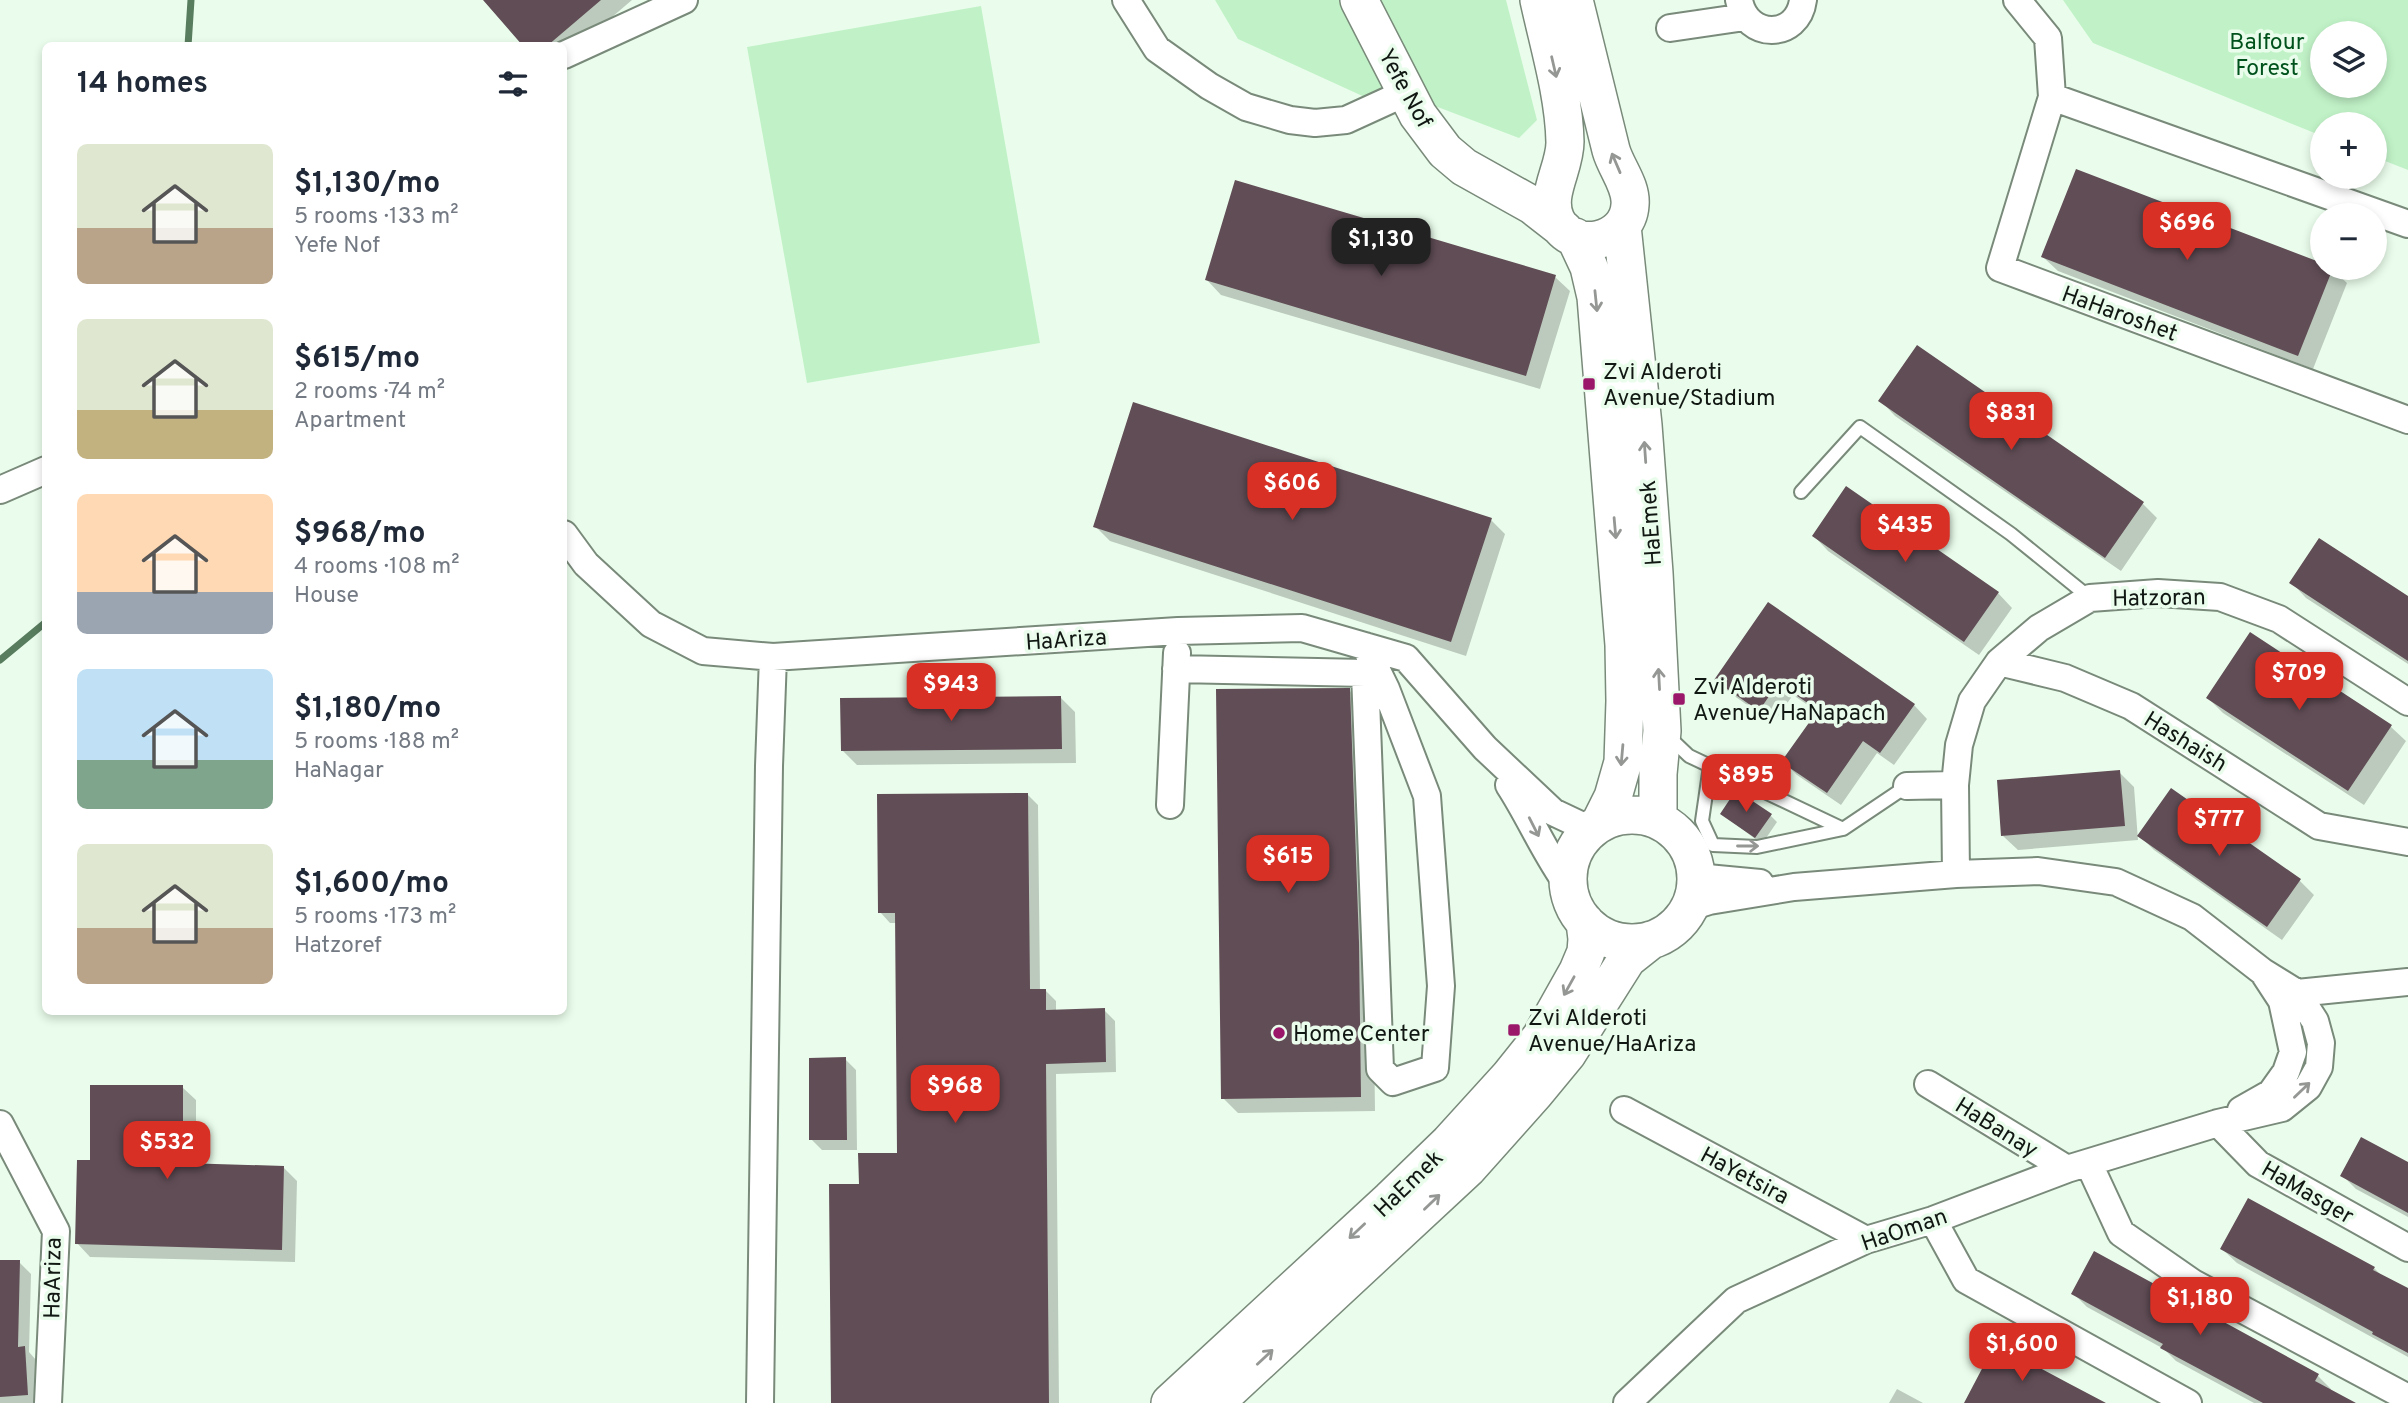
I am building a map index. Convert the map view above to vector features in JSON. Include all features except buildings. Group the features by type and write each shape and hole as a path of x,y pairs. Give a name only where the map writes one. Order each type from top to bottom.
{"main road":[{"name":"Yefe Nof","path":"1359,0 1405,93 1431,134 1464,167 1531,205 1569,234"},
{"name":"HaEmek","path":"1539,0 1557,80 1565,141 1564,160 1552,195 1552,207 1556,220 1569,234 1589,267 1596,297 1624,645 1623,762 1613,797 1596,827"},
{"name":"HaEmek","path":"1574,0 1611,150 1616,167 1629,190 1631,202 1629,215 1622,226 1643,425 1654,573 1662,731 1658,821"},
{"name":"Yefe Nof","path":"1464,167 1515,185 1541,184 1558,177"},
{"path":"1569,234 1587,241 1600,240 1612,235 1622,226"},
{"path":"1629,815 1658,821 1673,830 1685,842 1693,857 1693,891 1680,922 1667,933 1651,940 1630,943 1610,939 1585,922 1573,905 1568,885 1573,854 1581,841 1596,827 1629,815"},
{"name":"HaEmek","path":"1170,1403 1390,1200 1449,1143 1509,1077 1541,1037 1578,971 1586,952 1585,922"},
{"name":"HaEmek","path":"1215,1403 1468,1168 1567,1054 1626,958 1651,940"}],"street":[{"path":"567,54 684,0"},
{"path":"1126,0 1157,49 1209,86 1245,107 1290,120 1315,123 1346,120 1405,93"},
{"path":"1670,28 1742,8 1753,25 1762,29 1784,28 1800,14 1803,0"},
{"name":"HaHaroshet","path":"2017,0 2048,38 2052,97 2000,268 2408,420"},
{"path":"2052,97 2408,224"},
{"path":"0,490 42,472"},
{"name":"HaAriza","path":"567,538 586,564 651,624 703,650 773,657 1178,631 1302,628 1406,657 1485,748 1553,812 1596,827"},
{"name":"Hatzoran","path":"1956,874 1955,785 1959,745 1972,701 1998,662 2039,628 2090,598 2158,593 2220,597 2278,619 2408,702"},
{"path":"1170,806 1178,631"},
{"path":"1365,646 1387,689 1427,796 1441,986 1435,1068 1393,1082 1380,1069 1365,646"},
{"path":"760,1403 769,766 773,657"},
{"name":"Hashaish","path":"1998,662 2065,678 2131,706 2319,826 2408,842"},
{"path":"1176,668 1365,673"},
{"name":"HaAriza","path":"1485,748 1526,811 1553,865 1568,885"},
{"path":"1907,786 1955,785"},
{"path":"1693,891 1709,901 1794,887 1956,874 2038,871 2116,882 2192,917 2263,972 2297,993 2315,1021 2321,1043 2319,1067 2308,1087 2282,1108 2218,1123"},
{"path":"2218,1123 2270,1093 2286,1072 2293,1052 2282,1001 2263,972"},
{"path":"2297,993 2408,982"},
{"name":"HaBanay","path":"1928,1084 2078,1166"},
{"name":"HaYetsira","path":"1624,1110 1866,1240"},
{"name":"HaOman","path":"1627,1403 1736,1300 1866,1240 1933,1220 2078,1166 2218,1123"},
{"name":"HaMasger","path":"2218,1123 2258,1164 2408,1248"},
{"name":"HaAriza","path":"0,1124 56,1231 48,1403"},
{"path":"2078,1166 2121,1233 2193,1283 2408,1398"},
{"path":"1933,1220 1966,1280 2188,1403"}],"lane":[{"path":"1801,492 1860,427 2011,534 2090,598"},
{"path":"1662,731 1689,756 1843,829"},
{"path":"1710,766 1702,821 1713,845 1757,847 1843,829 1907,786"}],"green space":[{"path":"1215,0 1506,0 1537,120 1519,138 1435,106 1380,104 1238,39"},
{"name":"Balfour Forest","path":"2063,0 2408,0 2408,170 2387,162 2387,112 2310,112 2310,131 2093,43"},
{"path":"981,6 1040,343 807,383 747,47"}],"waterway":[{"path":"188,42 191,0"},
{"path":"0,660 42,625"}],"place":[{"name":"Zvi Alderoti Avenue/Stadium","path":"1589,384"},
{"name":"Zvi Alderoti Avenue/HaNapach","path":"1679,699"},
{"name":"Zvi Alderoti Avenue/HaAriza","path":"1514,1030"},
{"name":"Home Center","path":"1279,1033"}]}
